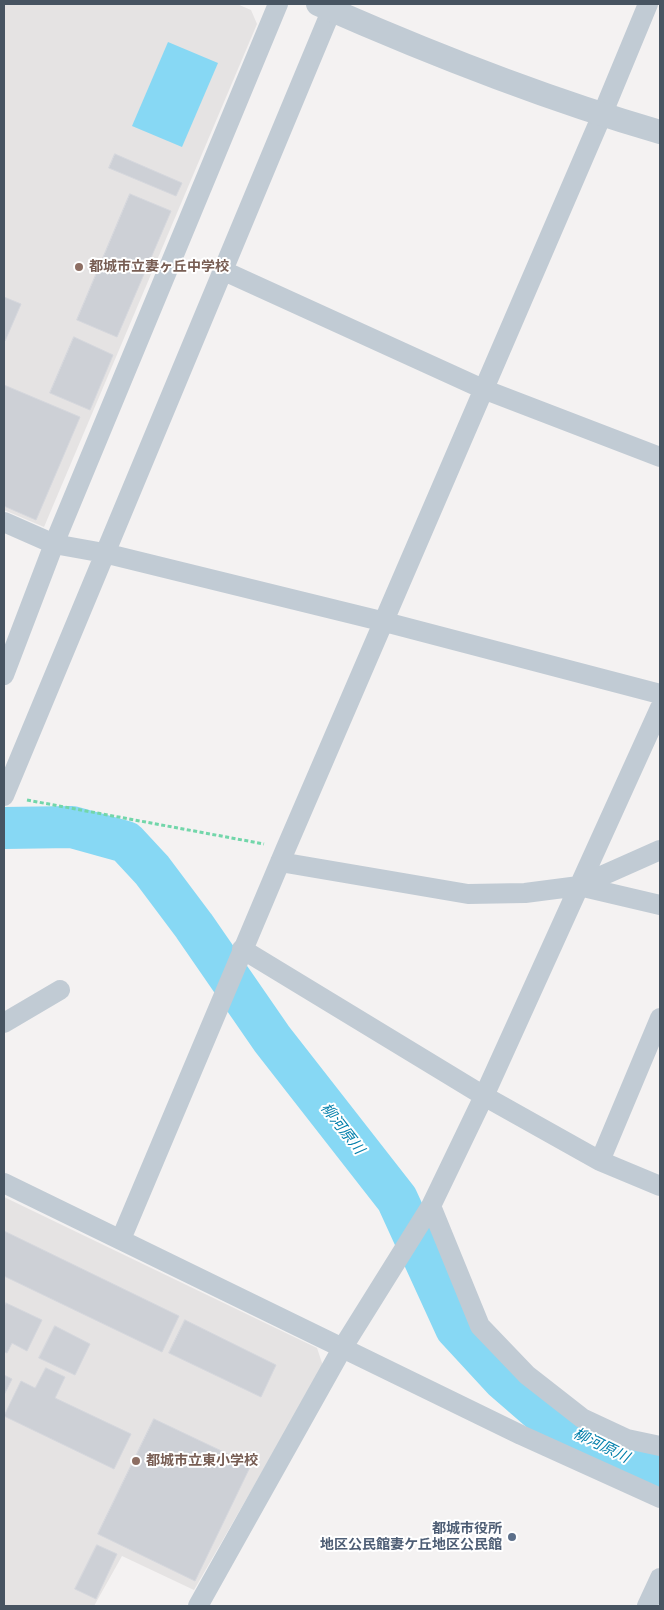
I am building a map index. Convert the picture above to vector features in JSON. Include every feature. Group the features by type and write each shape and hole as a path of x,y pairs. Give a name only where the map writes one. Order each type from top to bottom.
{"street":[{"path":"4,675 54,544 278,4"},
{"path":"121,1239 242,949 385,622 648,4"},
{"path":"4,796 104,553 224,271 327,6 466,66 602,115 660,132"},
{"path":"224,271 483,389 660,457"},
{"path":"4,522 54,544 104,553 385,622 660,694"},
{"path":"198,1606 343,1347 429,1209 484,1096 660,708"},
{"path":"283,855 468,894 525,893 579,886 660,850"},
{"path":"579,886 660,905"},
{"path":"242,949 484,1096 600,1161 660,1186"},
{"path":"4,1023 60,990"},
{"path":"600,1161 660,1018"},
{"path":"4,1183 521,1435 660,1498"},
{"path":"429,1209 480,1326 527,1375 582,1418 627,1439 660,1446"},
{"path":"647,1606 660,1578"}],"path":[{"path":"4,796 283,855"}],"shaded area":[{"name":"都城市立妻ヶ丘中学校","path":"4,4 237,4 251,10 257,24 44,527 4,510"},
{"name":"都城市立東小学校","path":"4,1197 317,1348 323,1366 194,1590 122,1556 94,1606 4,1606"}],"water":[{"path":"168,42 218,63 182,147 132,126"}],"building":[{"path":"115,154 182,183 176,196 109,168"},
{"path":"130,194 171,211 117,337 77,320"},
{"path":"4,297 21,304 5,341 4,340"},
{"path":"74,337 113,355 90,410 50,393"},
{"path":"4,385 80,417 36,520 4,506"},
{"path":"4,1231 179,1316 162,1352 4,1276"},
{"path":"6,1303 42,1320 27,1351 12,1343 7,1353 4,1352 4,1307"},
{"path":"185,1320 276,1365 261,1397 169,1353"},
{"path":"55,1326 90,1344 75,1375 39,1358"},
{"path":"46,1368 65,1377 55,1398 131,1434 114,1469 4,1416 21,1381 35,1388"},
{"path":"4,1375 12,1379 4,1395"},
{"path":"154,1419 251,1465 195,1581 98,1534"},
{"path":"97,1545 117,1554 96,1599 75,1589"}],"waterway":[{"name":"柳河原川","path":"4,828 72,827 126,842 152,870 194,926 272,1039 397,1199 456,1328 504,1380 549,1419 622,1458 660,1468"}],"place":[{"name":"都城市立妻ヶ丘中学校","path":"79,267"},
{"name":"都城市立東小学校","path":"136,1461"},
{"name":"都城市役所 地区公民館妻ケ丘地区公民館","path":"512,1537"}]}
